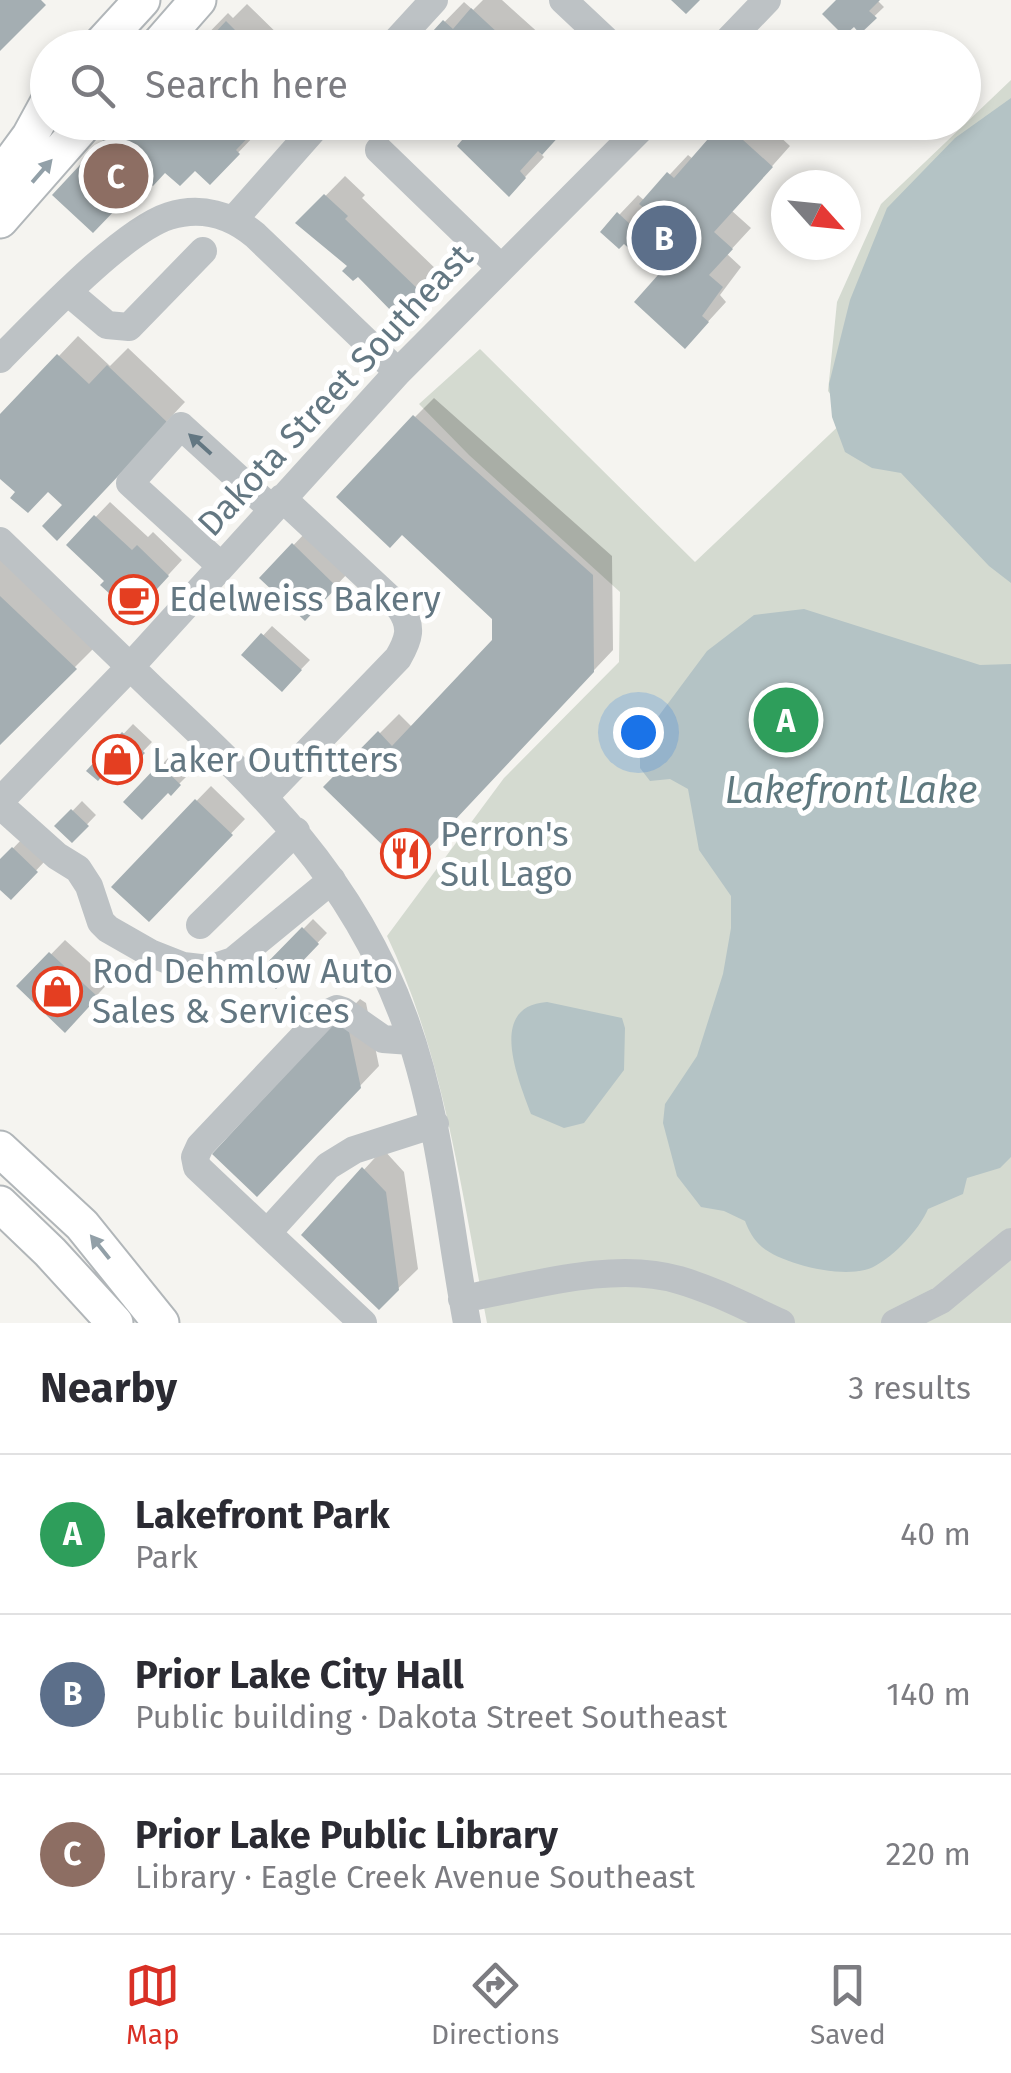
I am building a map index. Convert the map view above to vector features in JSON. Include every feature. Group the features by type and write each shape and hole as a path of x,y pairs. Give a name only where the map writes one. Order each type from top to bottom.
{"main road":[{"path":"114,30 142,0"},
{"path":"172,30 198,0"},
{"path":"0,152 30,121"},
{"path":"0,176 30,136"},
{"path":"0,220 70,140"},
{"path":"0,1148 82,1224 161,1323"},
{"path":"0,1204 114,1323"}],"street":[{"path":"406,30 434,0"},
{"path":"563,0 595,30"},
{"path":"738,30 767,0"},
{"path":"234,218 304,140"},
{"name":"Dakota Street Southeast","path":"0,803 130,667 398,372 629,140"},
{"path":"379,150 501,268"},
{"path":"0,359 68,292 142,229 172,215 213,213 234,218 398,372"},
{"path":"68,292 107,325 130,327 203,252"},
{"path":"221,566 130,483 180,426 400,608 409,620 408,640 398,658 265,796"},
{"path":"0,541 265,796 332,880 373,951 411,1040 435,1124 465,1311 600,1274 640,1272 679,1280 780,1323"},
{"path":"0,803 78,869 89,886 98,916 108,929 150,953 184,966 210,970 234,961 332,880"},
{"path":"200,925 296,831"},
{"path":"364,1323 198,1167 195,1157 200,1146 331,1011 344,1011 383,1039 411,1040"},
{"path":"266,1233 328,1166 354,1150 435,1124"},
{"path":"894,1323 941,1300 1011,1242"}],"shaded area":[{"path":"1011,80 1011,1323 487,1323 437,1077 407,982 387,936 504,778 619,662 620,592 469,455 419,404 480,349 695,562 848,417 828,391 837,302 856,260 861,260 861,249 881,204 948,140 981,140 981,109"}],"water":[{"path":"1011,98 1011,583 989,566 901,473 872,468 845,452 832,417 829,384 850,300 887,208 953,140 981,140 981,119"},
{"name":"Lakefront Lake","path":"804,609 980,665 1011,664 1011,1157 1000,1168 967,1178 963,1194 928,1209 913,1233 883,1261 849,1272 785,1260 759,1244 745,1221 724,1211 701,1207 677,1176 663,1123 665,1104 697,1056 723,974 731,928 731,896 699,850 688,789 670,779 650,781 640,768 640,752 649,729 707,651 754,615"},
{"path":"547,1002 622,1018 625,1028 624,1070 584,1123 564,1128 531,1114 512,1046 517,1016 529,1007"}],"building":[{"path":"0,0 41,0 46,5 0,51"},
{"path":"671,0 700,0 686,14"},
{"path":"836,0 880,0 869,11 877,18 864,30 838,30 822,14"},
{"path":"471,8 495,30 434,30 443,20 453,29"},
{"path":"226,21 235,30 218,30"},
{"path":"103,140 246,140 236,150 240,154 210,185 195,171 180,186 165,173 153,186 145,179 93,233 52,195"},
{"path":"462,140 556,140 542,155 538,151 520,171 526,178 509,197 457,146"},
{"path":"707,140 743,140 773,167 714,232 733,249 709,275 723,287 702,316 709,322 685,349 634,302 658,275 624,244 619,249 600,232 617,212 631,225 645,209 639,204 667,172 674,178"},
{"path":"324,194 422,293 399,319 358,277 353,281 342,271 347,266 295,223"},
{"path":"57,354 89,384 107,365 168,423 57,541 42,526 62,505 48,492 28,513 10,498 15,492 0,479 0,414"},
{"path":"413,415 593,575 594,672 408,870 323,787 378,731 392,746 492,640 492,619 402,535 390,548 336,497"},
{"path":"94,515 132,550 137,545 169,576 133,615 100,585 104,581 66,545"},
{"path":"292,543 337,587 305,621 259,578"},
{"path":"0,596 77,669 0,745"},
{"path":"261,633 302,670 282,692 241,655"},
{"name":"Laker Outfitters","path":"122,732 145,753 122,776 111,766 98,781 86,771"},
{"path":"159,764 181,785 142,820 123,802"},
{"path":"195,799 233,835 149,922 111,887"},
{"path":"71,809 89,826 72,843 54,826"},
{"path":"12,847 38,872 11,900 0,890 0,859"},
{"path":"302,927 319,944 276,989 258,972"},
{"name":"Rod Dehmlow Auto Sales & Services","path":"49,952 98,997 65,1033 16,986"},
{"path":"339,1017 347,1022 361,1088 257,1197 212,1154"},
{"path":"362,1167 386,1192 399,1290 379,1310 301,1235"}],"place":[{"name":"Prior Lake Public Library","path":"116,176"},
{"name":"Prior Lake City Hall","path":"664,238"},
{"name":"Edelweiss Bakery","path":"134,599"},
{"name":"Lakefront Park","path":"786,720"},
{"name":"Laker Outfitters","path":"117,760"},
{"name":"Perron's Sul Lago","path":"405,854"},
{"name":"Rod Dehmlow Auto Sales & Services","path":"57,991"}]}
